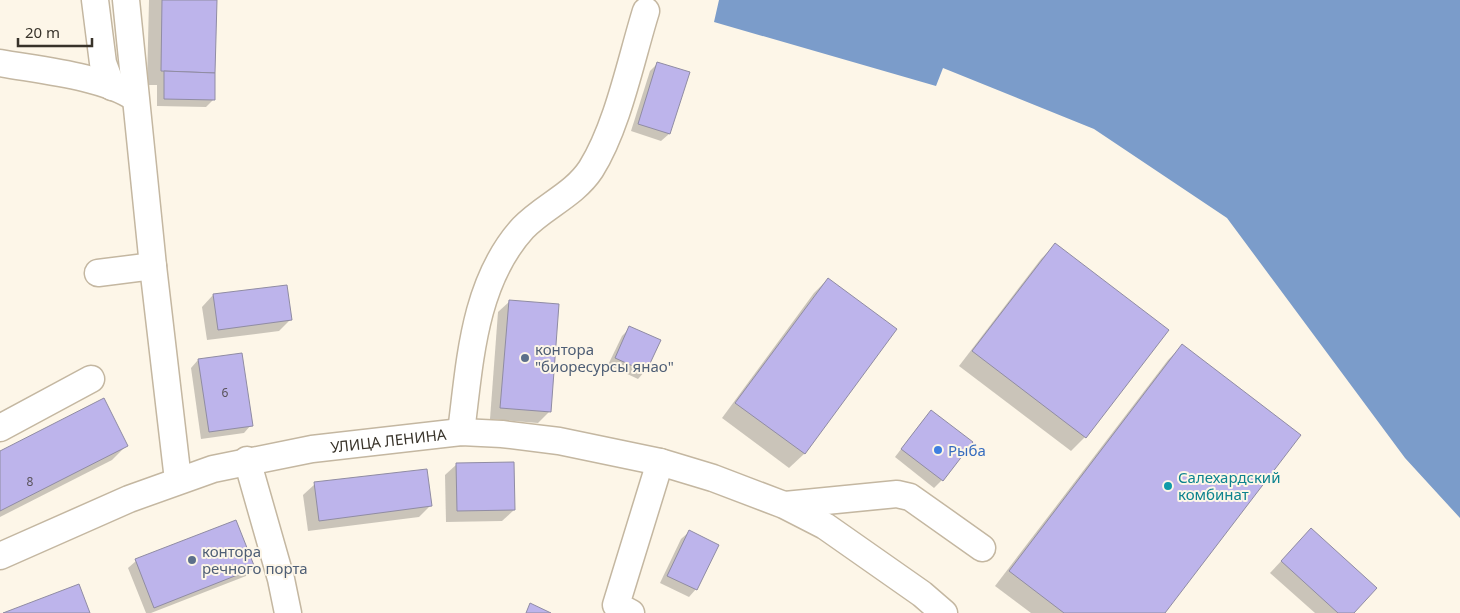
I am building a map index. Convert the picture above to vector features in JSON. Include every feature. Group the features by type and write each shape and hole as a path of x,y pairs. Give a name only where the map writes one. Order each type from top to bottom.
{"street":[{"path":"95,0 102,55 112,87"},
{"path":"126,0 134,98 178,480"},
{"path":"461,432 474,332 480,308 500,262 509,246 524,228 576,187 591,169 603,146 616,112 646,11"},
{"path":"0,63 112,87 124,91 134,98"},
{"path":"98,273 153,266"},
{"path":"0,428 91,379"},
{"name":"УЛИЦА ЛЕНИНА","path":"0,556 129,499 178,480 247,460 312,449 461,432 502,434 559,441 660,462 713,478 784,505 825,526 922,594 944,613"},
{"path":"247,460 281,579 288,613"},
{"path":"631,613 616,605 660,462"},
{"path":"784,505 897,494 910,497 982,548"}],"water":[{"path":"719,0 1460,0 1460,518 1405,458 1227,218 1094,129 943,68 936,86 714,22"}],"building":[{"path":"162,0 217,0 215,73 161,71"},
{"path":"657,62 690,72 670,134 638,124"},
{"path":"164,71 215,73 215,100 164,99"},
{"path":"1055,243 1169,330 1086,438 972,351"},
{"path":"828,278 897,329 805,454 735,403"},
{"path":"287,285 292,320 218,330 213,294"},
{"path":"509,300 559,304 551,412 500,408"},
{"path":"629,326 661,340 646,372 615,358"},
{"name":"Салехардский комбинат","path":"1182,344 1301,435 1165,613 1064,613 1009,571"},
{"path":"242,353 253,426 209,432 198,359"},
{"path":"104,398 128,446 0,511 0,451"},
{"path":"931,410 973,442 943,481 901,449"},
{"path":"514,462 515,510 457,511 456,463"},
{"path":"427,469 432,506 319,521 314,482"},
{"path":"236,520 255,568 154,608 135,559"},
{"path":"1311,528 1377,588 1354,613 1338,613 1281,561"},
{"path":"689,530 719,545 697,590 667,576"},
{"path":"79,584 90,613 3,613"},
{"path":"530,603 551,613 526,613"}],"place":[{"name":"контора \"биоресурсы янао\"","path":"525,358"},
{"name":"Рыба","path":"938,450"},
{"name":"Салехардский комбинат","path":"1168,486"},
{"name":"контора речного порта","path":"192,560"}]}
